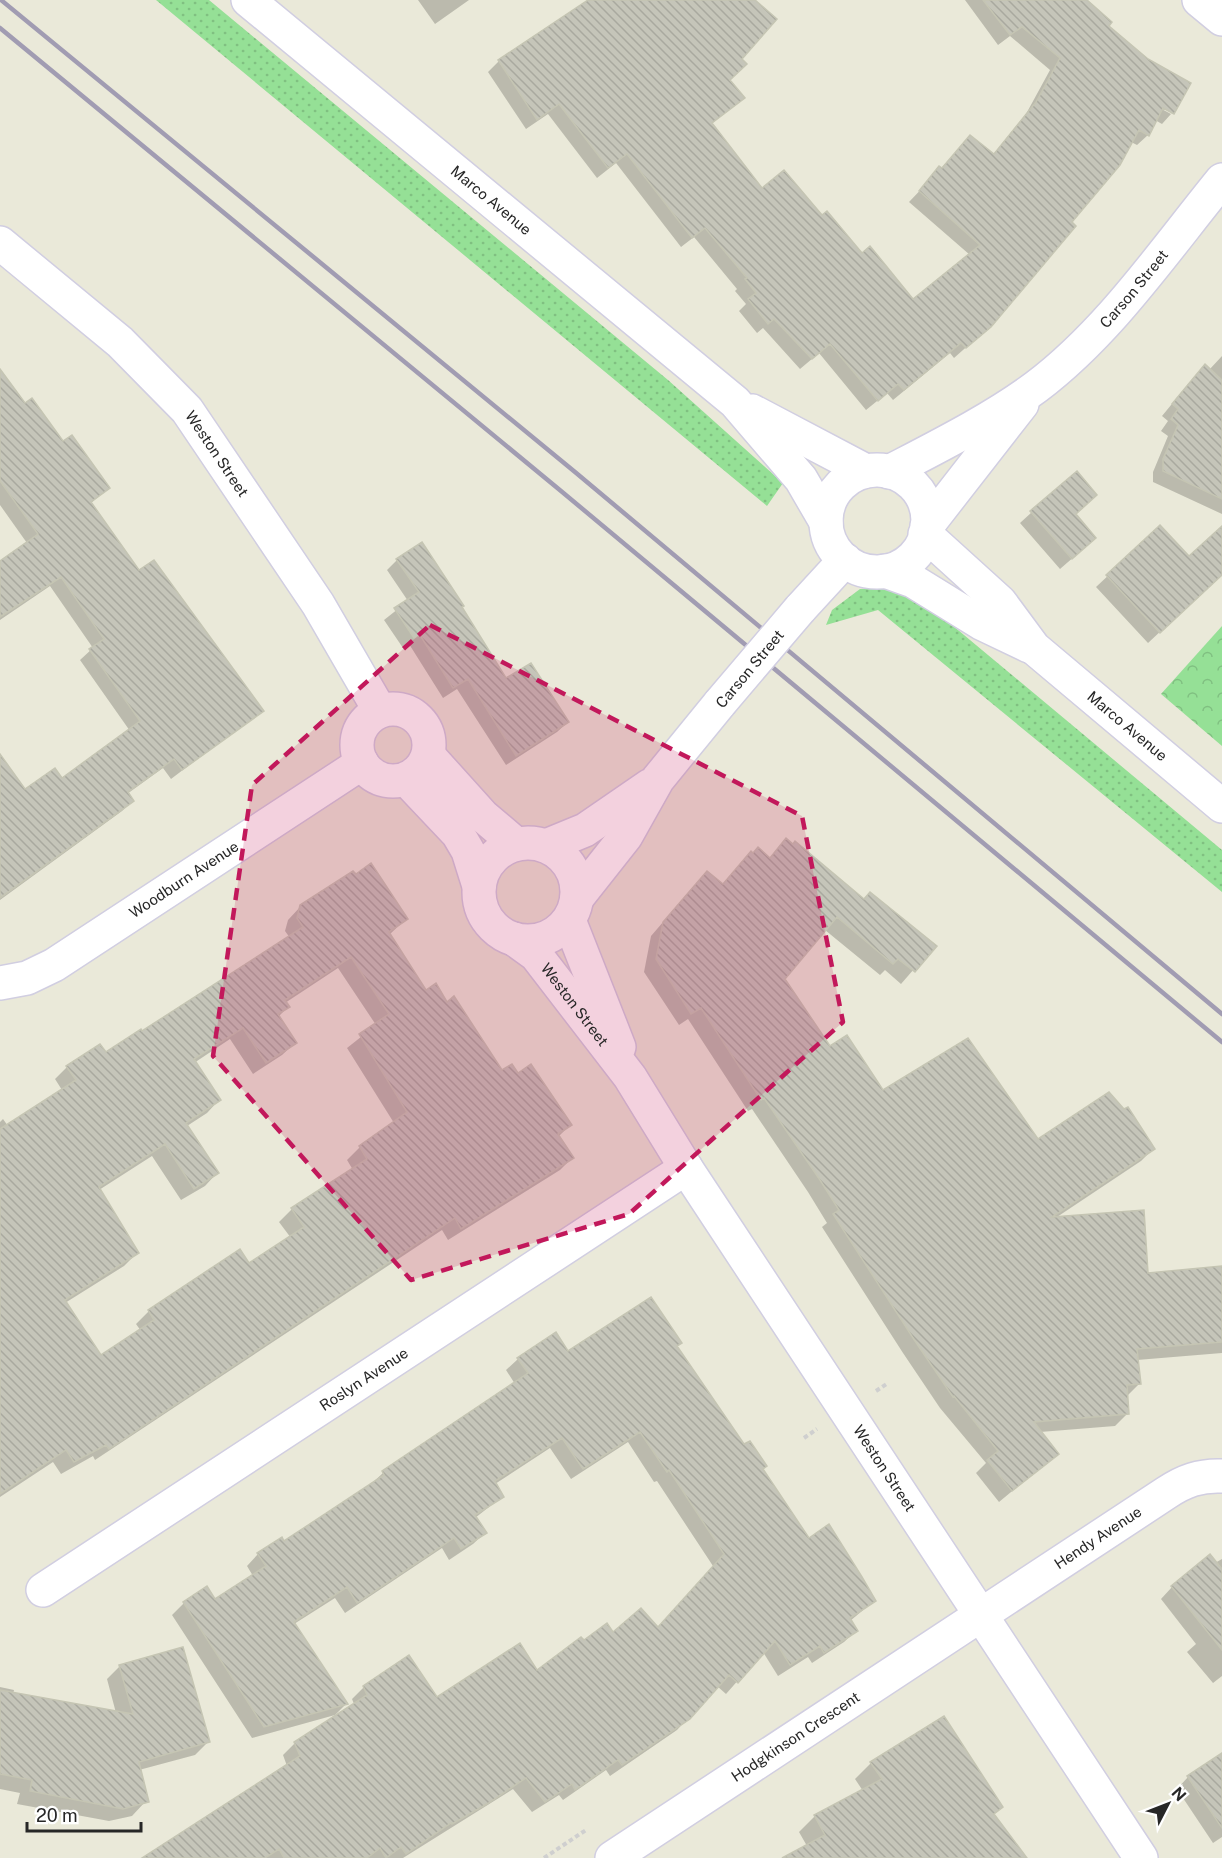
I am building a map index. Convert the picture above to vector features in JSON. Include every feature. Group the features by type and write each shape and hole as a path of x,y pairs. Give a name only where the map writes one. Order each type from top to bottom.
{"street":[{"name":"Marco Avenue","path":"248,0 735,402 801,479 826,522"},
{"path":"1199,0 1222,19"},
{"name":"Carson Street","path":"926,530 1034,388 1097,330 1222,180"},
{"name":"Weston Street","path":"0,243 120,342 187,410 318,604 380,711"},
{"name":"Carson Street","path":"877,471 936,448 1034,388"},
{"name":"Marco Avenue","path":"735,402 877,471"},
{"path":"877,471 900,476 918,491 924,502 926,530 912,557 904,564 885,571 863,570 844,560 831,543 826,522 830,500 844,481 877,471"},
{"name":"Marco Avenue","path":"926,530 1000,602 1034,648 1222,806"},
{"name":"Carson Street","path":"573,909 626,837 658,779 720,703 844,560"},
{"name":"Marco Avenue","path":"885,571 913,581 981,623 1034,648"},
{"path":"393,708 406,711 417,718 425,729 429,741 428,755 417,772 406,779 381,779 370,773 357,752 361,728 369,717 380,711 393,708"},
{"path":"406,779 458,834 468,851 479,886 480,904 488,919 499,932 514,939 530,941 545,939 558,931 573,909 577,882 571,867 560,854 531,845 483,816 428,755"},
{"name":"Woodburn Avenue","path":"0,983 27,978 54,966 362,763"},
{"name":"Carson Street","path":"531,845 585,830 658,779"},
{"path":"479,886 483,872 491,859 503,850 531,845"},
{"name":"Weston Street","path":"573,909 630,1077"},
{"name":"Weston Street","path":"514,939 536,956 630,1077 686,1168 1141,1858"},
{"name":"Roslyn Avenue","path":"43,1590 686,1168"},
{"name":"Hendy Avenue","path":"980,1614 1185,1481 1203,1476 1222,1476"},
{"name":"Hodgkinson Crescent","path":"612,1858 980,1614"}],"highlighted area":[{"path":"430,625 802,816 843,1022 629,1214 411,1280 213,1056 252,785"}],"green space":[{"path":"156,0 209,0 668,380 783,483 767,506"},
{"path":"890,588 916,595 1222,850 1222,892 878,610 826,625 832,610 860,589"},
{"path":"1222,626 1222,746 1161,694"}],"building":[{"path":"588,0 755,0 777,19 742,59 747,64 730,80 745,98 712,123 762,188 784,170 822,215 827,211 862,253 870,246 913,299 980,245 919,191 939,166 942,168 970,135 994,154 1036,102 1060,58 1022,27 1010,35 983,0 1087,0 1112,22 1109,26 1148,59 1191,83 1174,114 1163,108 1149,136 1139,130 1120,165 1072,222 1076,226 991,327 966,348 961,343 904,390 898,384 878,401 830,344 812,359 774,319 768,324 748,299 756,293 745,279 747,278 705,228 692,238 627,154 608,168 559,104 537,120 498,60"},
{"path":"1205,364 1222,380 1222,499 1163,471 1163,459 1178,425 1171,419 1178,409 1172,404"},
{"path":"0,369 25,403 32,398 63,441 72,435 110,488 91,502 139,570 154,560 264,711 182,770 174,759 128,792 134,801 0,898 0,754 25,789 55,768 62,778 140,721 89,649 104,639 61,577 0,617 0,561 38,534 0,481"},
{"path":"1077,471 1097,495 1076,514 1096,538 1072,559 1030,511"},
{"path":"1160,525 1189,556 1222,526 1222,575 1160,633 1106,575"},
{"path":"422,542 464,606 462,607 506,678 531,663 569,722 516,756 468,679 453,688 420,635 414,638 394,608 419,592 396,559"},
{"path":"786,838 793,844 795,841 864,899 870,892 937,946 915,972 898,959 893,964 837,917 785,979 830,1046 847,1035 883,1090 968,1038 1038,1139 1109,1092 1124,1109 1128,1107 1155,1149 1052,1217 1144,1210 1148,1273 1222,1266 1222,1342 1137,1349 1141,1384 1127,1385 1129,1414 1034,1422 1059,1454 1012,1491 987,1460 998,1451 953,1397 915,1341 833,1214 839,1210 820,1180 764,1098 761,1100 701,1008 691,1014 656,959 663,922 707,871 723,884 751,851 753,853 758,847 770,858"},
{"path":"371,863 408,919 389,932 426,990 436,983 447,1002 454,996 502,1070 512,1064 518,1073 531,1064 572,1125 558,1134 574,1158 461,1229 455,1218 109,1449 106,1445 74,1462 66,1450 0,1494 0,1129 76,1080 66,1066 100,1044 106,1052 141,1029 142,1031 303,927 297,918 300,905 353,871 356,874","holes":["351,957 389,1014 359,1034 407,1112 359,1146 367,1159 291,1208 304,1227 249,1263 240,1249 148,1310 154,1320 101,1355 65,1300 139,1253 99,1187 165,1144 194,1189 219,1173 186,1123 221,1100 194,1059 243,1028 266,1063 297,1043 278,1014 290,1007 285,1000"]},
{"path":"651,1297 682,1343 677,1346 744,1444 750,1441 767,1466 763,1469 809,1538 829,1524 862,1577 876,1601 850,1618 858,1631 824,1653 820,1646 790,1665 775,1641 738,1683 729,1675 690,1719 622,1765 618,1760 575,1790 572,1784 545,1802 526,1778 487,1804 451,1823 406,1854 401,1847 386,1858 380,1848 367,1858 284,1858 279,1849 265,1858 142,1858 300,1756 294,1742 367,1695 363,1686 409,1655 437,1697 520,1643 537,1670 581,1637 584,1640 607,1623 613,1632 641,1608 658,1627 724,1554 669,1470 667,1472 640,1432 583,1469 562,1438 495,1481 504,1497 475,1515 487,1533 461,1549 454,1538 357,1603 347,1587 294,1622 348,1704 264,1727 183,1602 207,1586 215,1599 266,1566 257,1553 282,1537 284,1541 384,1475 382,1471 528,1373 517,1358 556,1332 568,1351"},
{"path":"1210,1554 1222,1569 1222,1650 1171,1586"},
{"path":"183,1647 210,1742 139,1762 149,1802 123,1809 30,1791 32,1780 0,1774 0,1690 133,1714 119,1665"},
{"path":"944,1716 1003,1807 994,1814 1027,1858 782,1858 825,1835 814,1815 882,1779 870,1762"},
{"path":"1222,1753 1222,1828 1187,1776"}],"railway":[{"path":"1,0 575,472 1222,1014"},
{"path":"0,28 561,491 1222,1042"}]}
